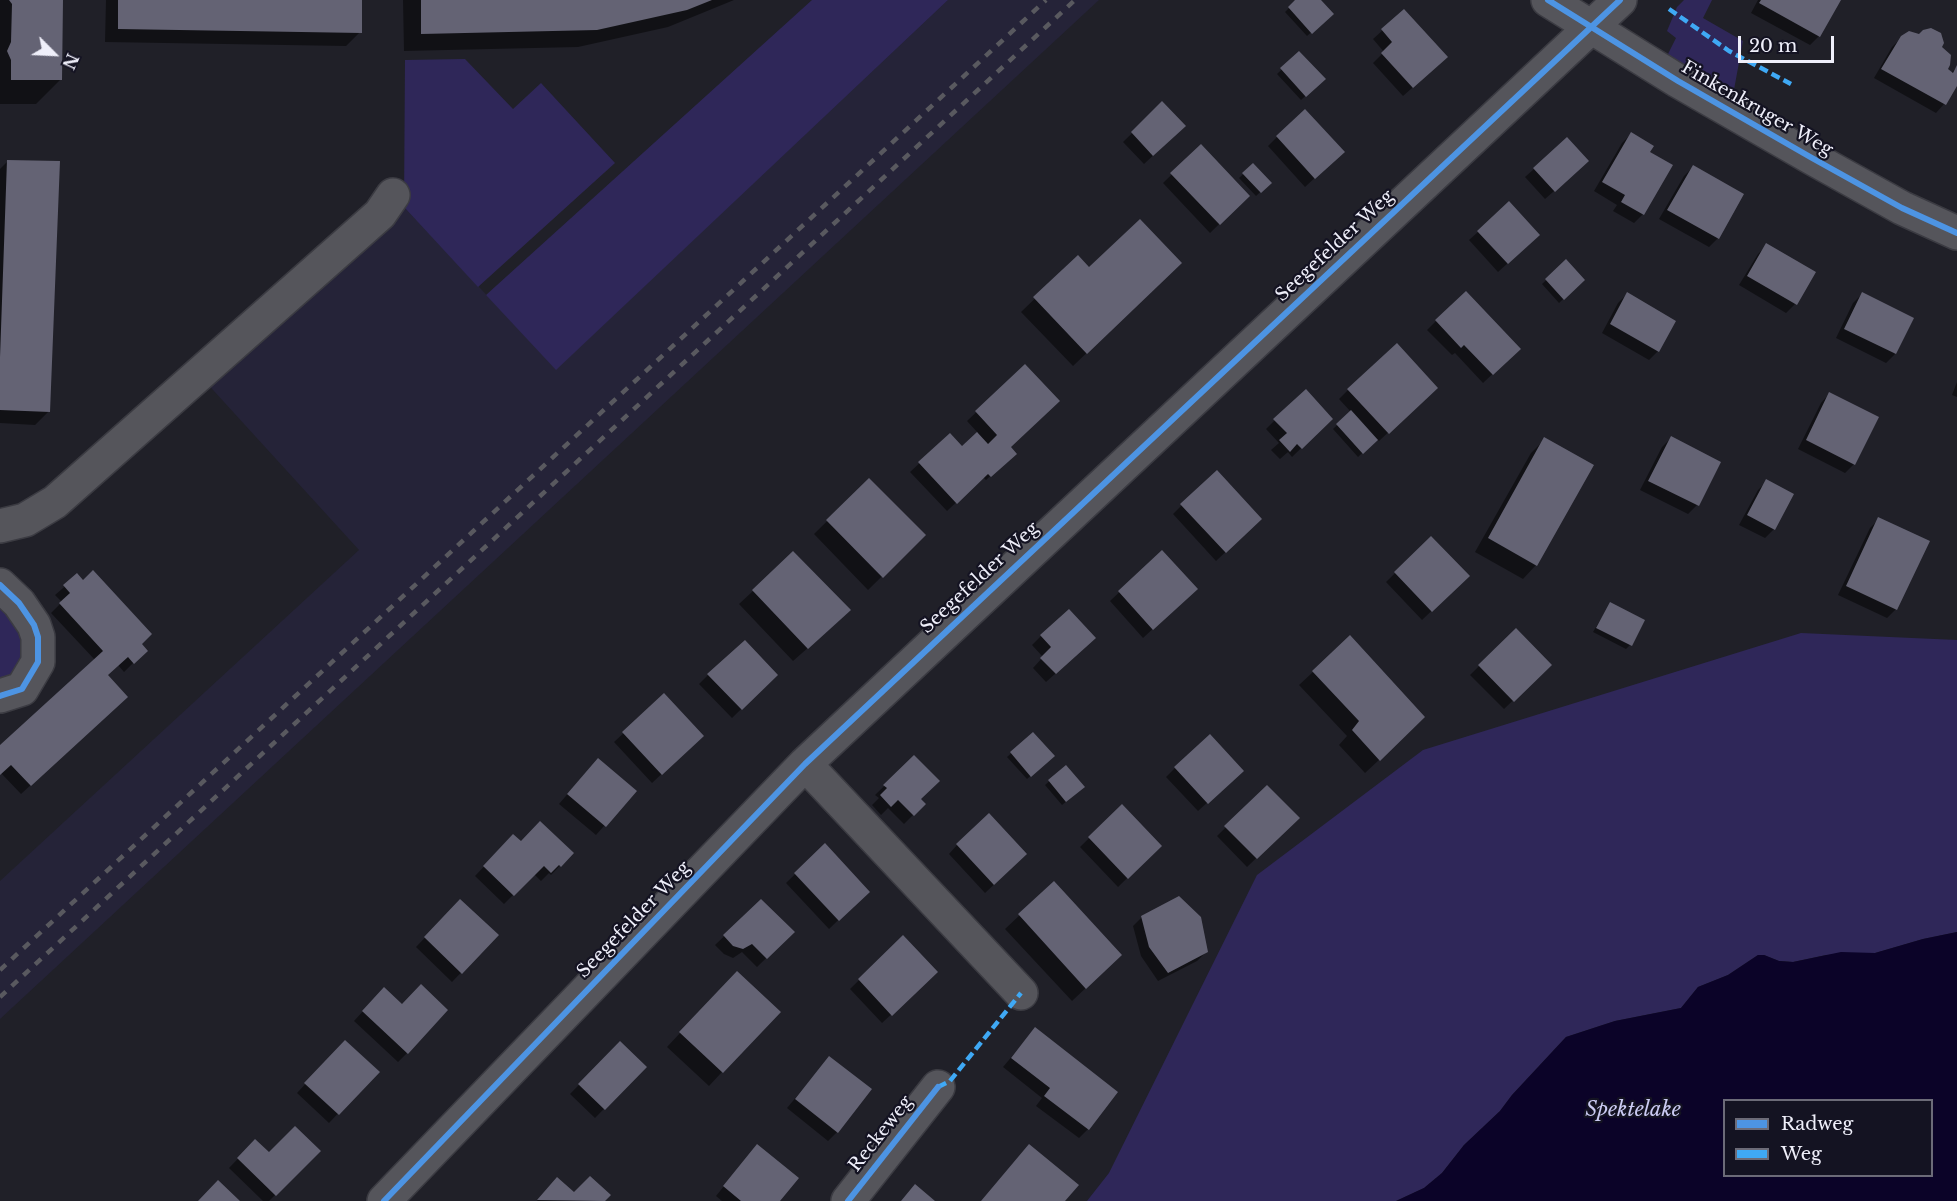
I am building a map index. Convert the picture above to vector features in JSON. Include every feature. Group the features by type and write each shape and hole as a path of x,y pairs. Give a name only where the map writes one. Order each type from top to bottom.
{"street":[{"name":"Finkenkruger Weg","path":"1548,0 1678,81 1812,158 1902,208 1957,233"},
{"name":"Seegefelder Weg","path":"384,1201 805,764 1620,0"},
{"path":"0,526 25,520 63,495 381,214 393,195"},
{"path":"0,585 19,603 34,625 38,637 38,662 22,689 0,696"},
{"path":"805,764 1021,993"},
{"name":"Reckeweg","path":"848,1201 938,1087"}],"shaded area":[{"path":"812,0 948,0 556,370 486,295"},
{"path":"948,0 1099,0 0,1019 0,881 359,550 203,379 404,207 556,369"},
{"path":"1684,0 1712,0 1703,18 1743,41 1733,95 1667,56 1676,38 1667,31 1677,7"},
{"path":"465,59 513,109 541,83 615,163 478,287 404,207 405,60"},
{"path":"0,596 22,621 24,669 0,685"},
{"path":"1801,633 1957,640 1957,932 1875,953 1826,955 1793,962 1758,955 1728,975 1698,987 1681,1008 1615,1021 1566,1037 1500,1111 1464,1145 1442,1173 1424,1188 1396,1201 1087,1201 1109,1173 1257,875 1423,750"}],"water":[{"name":"Spektelake","path":"1957,932 1957,1201 1396,1201 1424,1188 1442,1173 1464,1145 1500,1111 1566,1037 1615,1021 1681,1008 1698,987 1728,975 1758,955 1793,962 1841,952 1875,953"}],"building":[{"path":"9,0 63,0 62,80 11,80 11,60 7,51 11,42 12,4"},
{"path":"118,0 362,0 362,33 118,29"},
{"path":"421,0 712,0 687,10 597,30 421,34"},
{"path":"1295,0 1321,0 1334,14 1312,34 1288,7"},
{"path":"1761,0 1841,0 1820,37 1759,3"},
{"path":"1404,9 1448,57 1413,88 1381,53 1392,42 1381,29"},
{"path":"1931,28 1941,33 1944,43 1942,47 1951,55 1948,69 1953,73 1957,65 1957,86 1946,105 1881,69 1901,36 1909,31 1919,34"},
{"path":"1299,51 1326,79 1306,97 1280,68"},
{"path":"1162,101 1186,126 1153,156 1131,132"},
{"path":"1305,109 1345,152 1315,179 1276,136"},
{"path":"1631,132 1654,146 1650,152 1673,165 1644,215 1621,202 1625,195 1602,182"},
{"path":"1567,137 1589,161 1555,192 1533,168"},
{"path":"1201,144 1250,196 1220,225 1170,173"},
{"path":"7,160 60,161 50,412 0,410"},
{"path":"1253,163 1272,183 1261,193 1242,173"},
{"path":"1693,165 1744,194 1719,239 1667,210"},
{"path":"1509,201 1540,235 1508,264 1477,231"},
{"path":"1140,219 1182,263 1087,354 1033,297 1078,255 1089,267"},
{"path":"1766,243 1816,272 1797,305 1747,276"},
{"path":"1566,259 1585,280 1564,300 1545,279"},
{"path":"1466,291 1521,349 1493,375 1464,345 1461,348 1435,320"},
{"path":"1627,292 1676,321 1659,352 1610,324"},
{"path":"1862,292 1914,318 1896,354 1844,329"},
{"path":"1397,343 1438,388 1389,434 1347,389"},
{"path":"1025,364 1060,401 1011,447 1017,454 991,477 988,474 957,504 918,462 950,433 962,446 977,432 988,444 997,435 975,411"},
{"path":"1306,389 1333,419 1302,449 1297,444 1290,452 1279,440 1287,433 1273,419"},
{"path":"1829,392 1879,417 1855,465 1806,440"},
{"path":"1351,410 1378,440 1363,454 1336,424"},
{"path":"1671,436 1721,462 1699,506 1648,481"},
{"path":"1544,437 1594,465 1537,566 1488,538"},
{"path":"1217,470 1262,519 1226,553 1180,504"},
{"path":"869,478 926,535 883,578 826,520"},
{"path":"1766,479 1794,494 1775,530 1747,515"},
{"path":"1878,517 1930,541 1897,610 1846,586"},
{"path":"1431,536 1470,576 1432,612 1394,572"},
{"path":"1162,550 1198,589 1153,630 1118,591"},
{"path":"793,551 851,610 808,649 752,590"},
{"path":"93,570 152,634 142,644 148,651 134,664 128,657 108,675 128,697 31,786 11,765 0,775 0,745 103,651 59,603 70,593 63,585 77,573 83,580"},
{"path":"1610,602 1645,620 1632,646 1596,628"},
{"path":"1069,609 1096,638 1056,674 1040,658 1051,647 1040,635"},
{"path":"1516,628 1552,665 1514,702 1478,665"},
{"path":"1350,635 1425,717 1380,761 1352,730 1359,721 1312,671"},
{"path":"745,640 778,675 742,710 707,674"},
{"path":"664,693 704,736 662,775 622,732"},
{"path":"1033,732 1055,756 1031,777 1010,752"},
{"path":"1210,734 1244,771 1208,804 1174,767"},
{"path":"914,755 940,781 921,799 926,804 914,816 898,800 891,807 880,795 887,788 883,785"},
{"path":"598,758 637,791 606,827 567,794"},
{"path":"1066,765 1085,787 1066,802 1048,780"},
{"path":"1267,785 1300,818 1257,859 1224,826"},
{"path":"1122,804 1162,846 1128,879 1088,837"},
{"path":"989,813 1027,854 994,885 956,844"},
{"path":"540,821 574,853 561,867 559,865 551,873 544,866 514,896 483,866 513,834 521,841"},
{"path":"825,843 870,892 839,921 794,873"},
{"path":"1054,881 1122,955 1086,989 1018,914"},
{"path":"1179,896 1201,917 1208,952 1168,973 1149,947 1141,916"},
{"path":"460,899 499,935 462,974 424,937"},
{"path":"761,899 795,932 767,959 752,944 743,949 733,946 723,935"},
{"path":"903,935 938,972 892,1016 858,979"},
{"path":"737,971 781,1012 723,1073 679,1032"},
{"path":"421,984 448,1010 408,1054 362,1011 384,987 402,1004"},
{"path":"1035,1027 1118,1092 1089,1130 1044,1096 1050,1088 1011,1058"},
{"path":"345,1040 380,1072 339,1115 304,1083"},
{"path":"620,1041 647,1067 605,1110 578,1084"},
{"path":"829,1056 872,1089 838,1133 795,1099"},
{"path":"295,1126 321,1151 276,1196 237,1158 255,1139 269,1152"},
{"path":"757,1144 799,1178 780,1201 741,1201 723,1186"},
{"path":"1029,1144 1079,1185 1065,1201 981,1201"},
{"path":"590,1176 611,1195 605,1201 537,1200 557,1177 574,1192"},
{"path":"218,1180 240,1201 198,1201"},
{"path":"915,1184 935,1201 901,1201"}],"railway":[{"path":"0,970 1046,0"},
{"path":"0,997 1075,0"}],"marked path":[{"path":"1669,9 1729,51 1791,84"},
{"path":"938,1087 950,1081 1021,993"}],"cycle path":[{"path":"1548,0 1678,81 1812,158 1902,208 1957,233"},
{"path":"384,1201 805,764 1620,0"},
{"path":"0,585 19,603 34,625 38,637 38,662 22,689 0,696"},
{"path":"848,1201 938,1087"}]}
